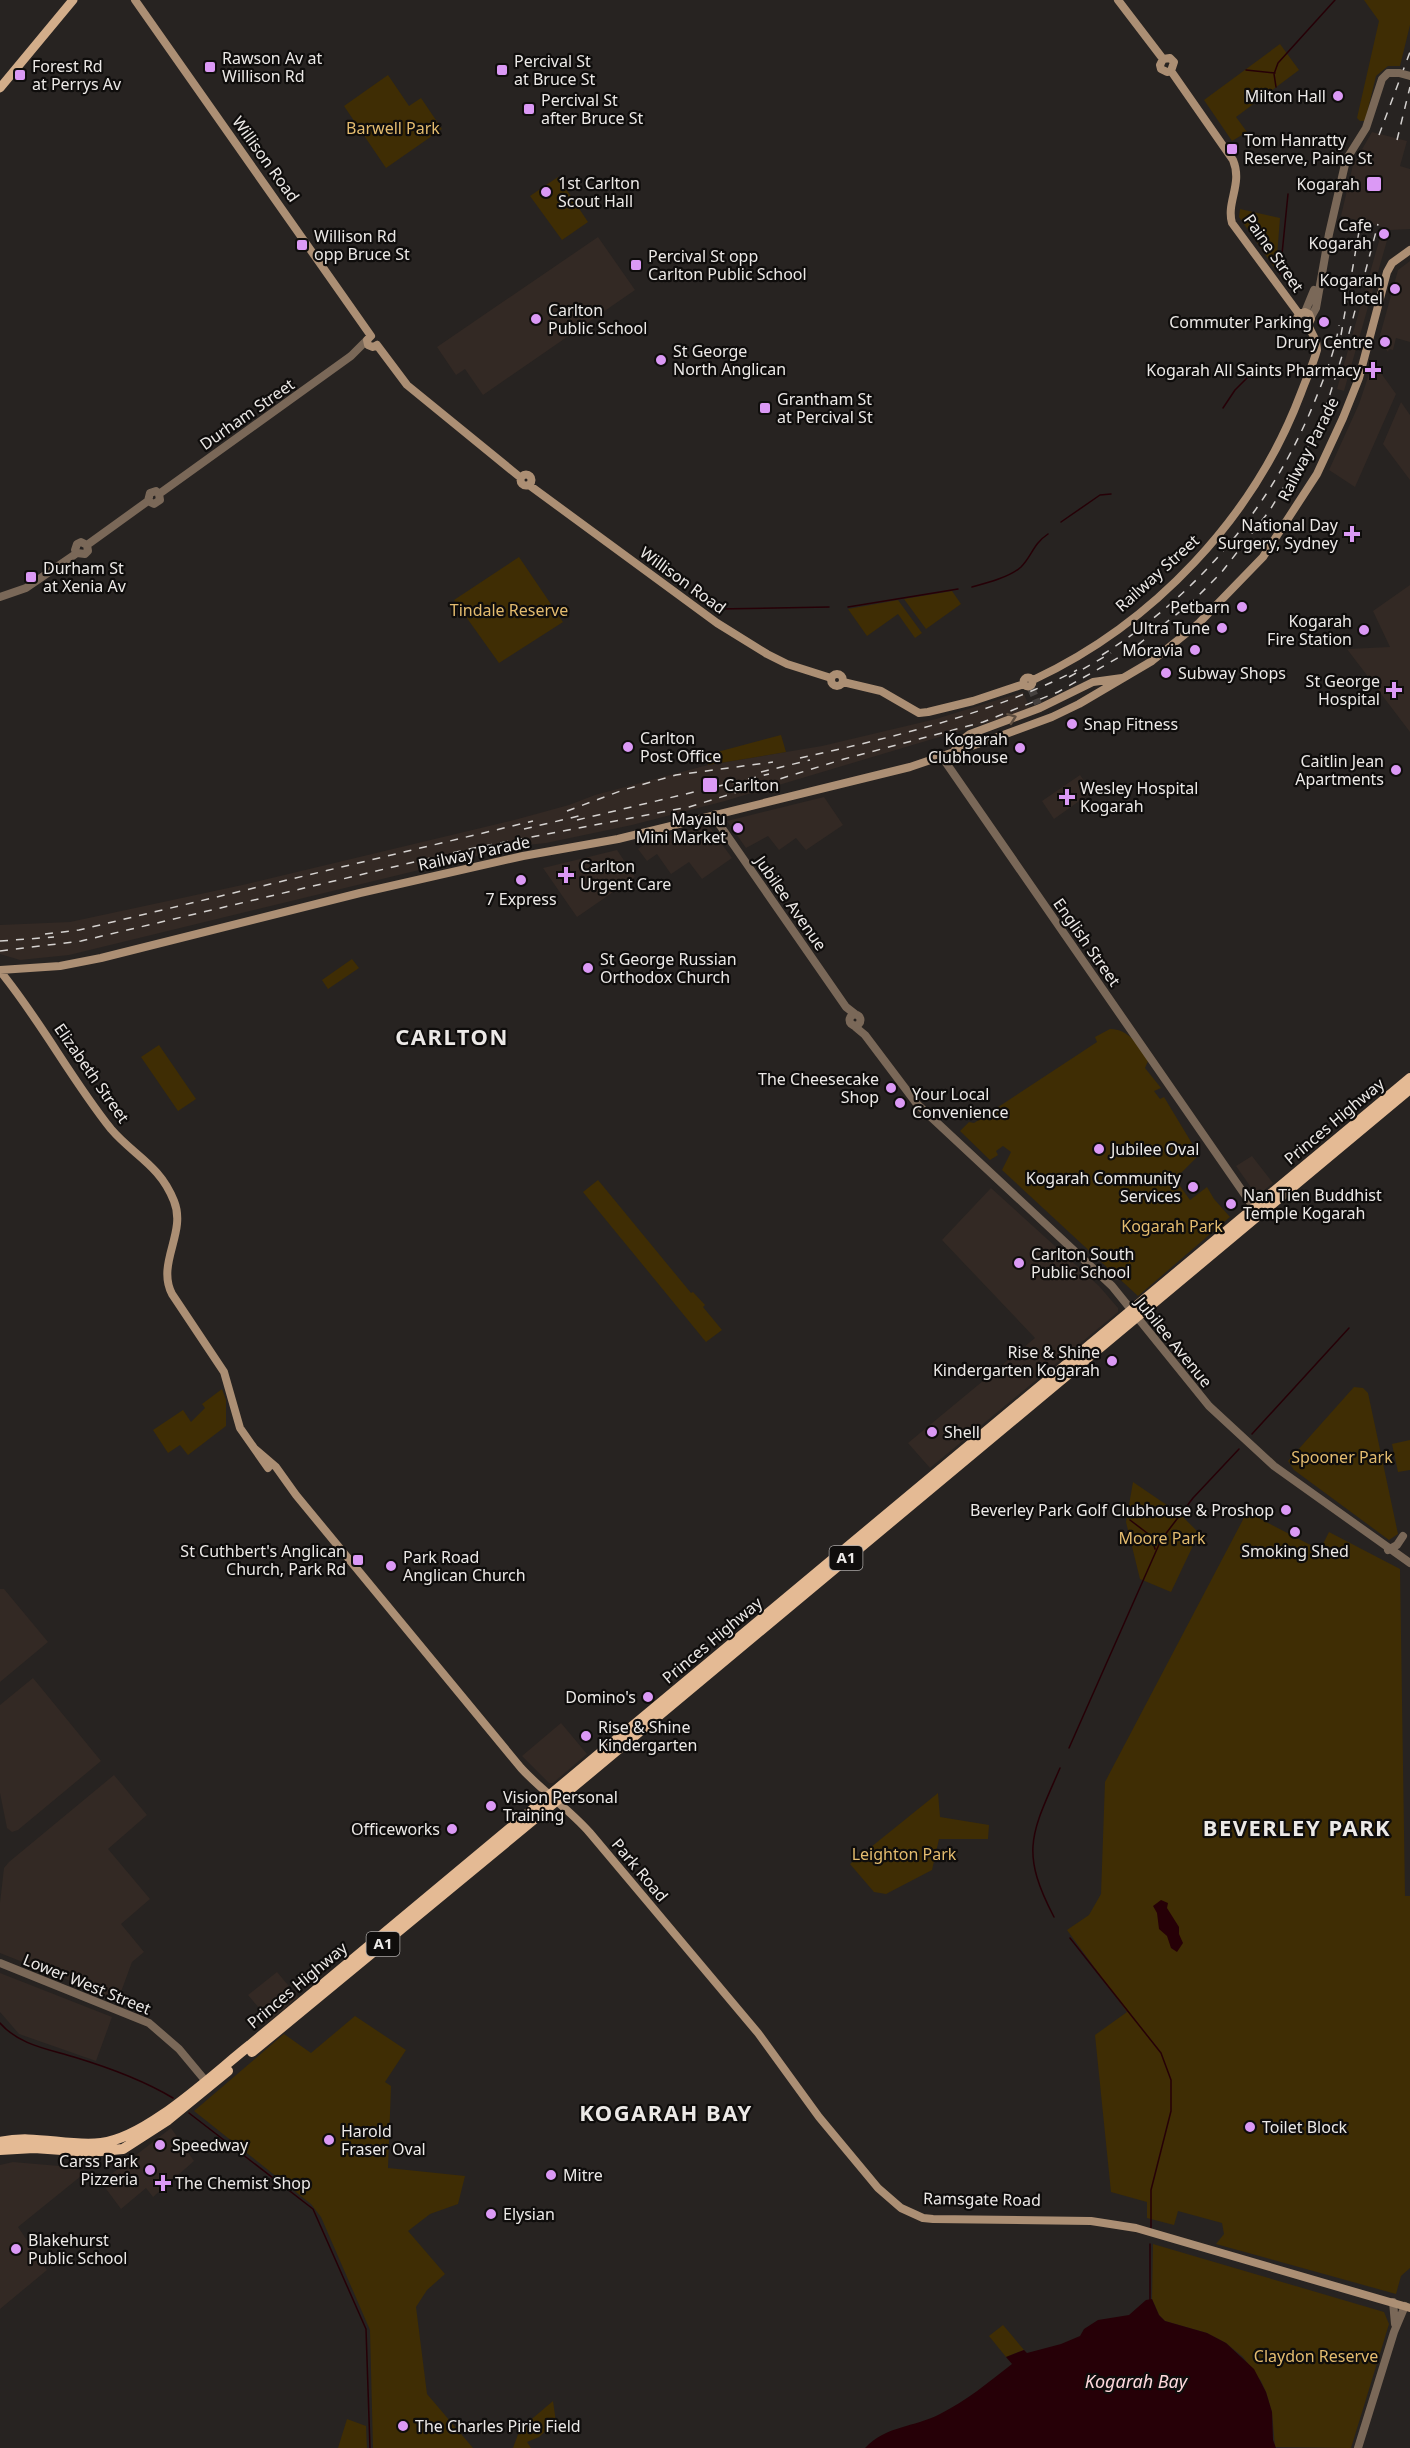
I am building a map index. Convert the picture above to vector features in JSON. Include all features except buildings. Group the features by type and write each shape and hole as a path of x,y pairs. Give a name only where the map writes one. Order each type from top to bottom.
{"highway":[{"name":"Princes Highway","path":"1134,1312 1410,1078"},
{"name":"Princes Highway","path":"0,2150 34,2148 90,2152 119,2150 143,2137 463,1868 552,1798 1134,1312 1410,1089"},
{"name":"Princes Highway","path":"0,2142 26,2139 100,2143 123,2138 207,2084"}],"main road":[{"path":"0,88 73,0"},
{"name":"Willison Road","path":"135,0 369,338 378,338 375,346 407,385 521,478 524,475 529,476 532,480 529,485 717,623 787,664 831,678 834,686 839,686 843,682"},
{"name":"Paine Street","path":"1118,0 1163,59 1170,58 1173,61 1172,71 1230,153 1237,170 1237,185 1231,212 1233,223 1306,317"},
{"name":"Railway Parade","path":"0,970 60,966 101,958 523,856 618,839 942,757 1052,717 1103,692 1152,661 1199,623 1263,557 1317,474 1355,390 1386,275 1392,263 1410,250"},
{"name":"Railway Street","path":"843,682 881,691 919,712 928,712 1029,685 1077,658 1141,610 1179,577 1227,524 1266,468 1296,407 1317,350 1317,344 1306,317"},
{"name":"Railway Parade","path":"953,753 961,741 970,734 1089,685 1125,678"},
{"path":"1089,685 1098,684 1103,692"},
{"name":"Elizabeth Street","path":"0,970 110,1127 145,1159 158,1175 171,1194 178,1219"},
{"name":"Park Road","path":"178,1219 169,1261 168,1284 172,1294 224,1372 240,1428 255,1449 519,1766 588,1831 743,2015 819,2117 863,2170 892,2202 910,2213"},
{"name":"Ramsgate Road","path":"910,2213 933,2219 1091,2221 1145,2231 1407,2307"}],"street":[{"path":"1306,317 1316,308 1329,234 1346,160 1371,117 1382,79 1388,73 1410,76"},
{"name":"Durham Street","path":"0,597 26,588 77,553 85,554 88,551 87,545 148,501 150,493 156,491 159,494 351,356 369,338"},
{"name":"Durham Street","path":"351,356 375,346"},
{"name":"English Street","path":"942,757 1254,1208"},
{"name":"Jubilee Avenue","path":"714,814 854,1020 917,1104 1101,1274 1209,1406 1274,1466 1388,1550 1410,1563"},
{"path":"1388,1550 1397,1545 1403,1536"},
{"name":"Lower West Street","path":"0,1963 149,2023 179,2049 207,2084"},
{"path":"1393,2302 1394,2332"},
{"path":"1358,2448 1394,2332 1407,2307"}],"shaded area":[{"path":"1372,132 1407,141 1400,166 1410,169 1410,229 1390,230 1344,391 1337,389 1383,227 1341,216 1353,165"},
{"name":"Carlton Public School","path":"598,237 635,290 483,395 465,369 456,375 437,347"},
{"path":"1410,261 1410,342 1396,338 1393,350 1389,349 1388,352 1379,339 1398,270"},
{"path":"1373,362 1396,394 1355,487 1329,470 1359,404"},
{"path":"1401,402 1410,415 1410,480 1383,444"},
{"name":"St George Hospital","path":"1410,585 1410,732 1347,649 1390,647 1373,611"},
{"path":"1023,692 1030,708 1003,718 725,801 632,825 546,843 518,846 69,955 20,960 0,954 0,925 70,922 247,884 518,819 569,805 595,795 708,765 822,746 936,719"},
{"name":"Wesley Hospital Kogarah","path":"1080,775 1092,792 1054,819 1042,801"},
{"path":"824,797 843,825 806,850 796,838 779,850 768,836 746,848 727,821"},
{"path":"708,825 732,858 702,879 689,862 671,874 657,854 647,861 638,849 650,840"},
{"path":"617,850 635,877 577,917 543,868"},
{"path":"1252,1156 1273,1183 1257,1196 1236,1166"},
{"path":"991,1188 1099,1286 1118,1308 1118,1312 930,1468 908,1443 1035,1338 942,1240"},
{"path":"0,1589 4,1589 48,1642 0,1682"},
{"path":"33,1678 101,1761 18,1830 12,1832 7,1828 0,1793 0,1705"},
{"path":"561,1723 587,1754 553,1783 549,1783 522,1756"},
{"path":"114,1775 147,1815 108,1849 150,1899 121,1924 144,1952 132,1962 118,2000 0,1953 0,1903 4,1868"},
{"path":"277,1972 298,1997 270,2021 248,1995"},
{"path":"0,1973 112,2017 96,2061 19,2034 0,2012"},
{"path":"171,2128 194,2161 153,2197 146,2188 121,2209 101,2182"},
{"name":"Blakehurst Public School","path":"13,2162 71,2167 86,2172 18,2227 47,2270 0,2309 0,2165"}],"green space":[{"path":"1364,0 1410,0 1410,25 1400,66 1388,66 1376,76 1365,121 1360,121 1357,118 1379,21"},
{"path":"1280,44 1299,70 1236,117 1247,132 1232,141 1204,100"},
{"name":"Barwell Park","path":"388,75 409,106 421,98 442,129 386,168 344,106"},
{"path":"558,177 588,222 562,240 530,196"},
{"path":"1240,209 1280,218 1276,270 1239,217"},
{"name":"Tindale Reserve","path":"519,557 563,622 499,663 454,600"},
{"path":"952,591 961,604 926,629 904,599"},
{"path":"898,600 922,633 915,638 898,614 867,636 848,609"},
{"path":"781,735 786,752 708,765 706,755"},
{"path":"352,959 359,968 328,989 322,980"},
{"name":"Kogarah Park","path":"1110,1029 1128,1035 1141,1049 1148,1061 1145,1068 1161,1088 1154,1091 1160,1099 1164,1097 1199,1155 1175,1179 1190,1200 1207,1187 1230,1217 1138,1296 1002,1170 1011,1152 1003,1146 996,1151 998,1155 990,1160 960,1131 969,1122 974,1123 1097,1042 1095,1037"},
{"path":"159,1045 196,1099 178,1111 141,1057"},
{"path":"598,1180 691,1293 693,1292 705,1305 703,1307 722,1330 706,1342 583,1192"},
{"name":"Spooner Park","path":"1354,1387 1363,1388 1368,1393 1398,1534 1389,1540 1294,1470 1288,1461"},
{"path":"222,1389 226,1400 226,1426 188,1455 180,1445 168,1453 153,1430 183,1410 191,1422 205,1408 202,1404"},
{"path":"1410,1440 1410,1470 1398,1472 1392,1444"},
{"name":"Moore Park","path":"1133,1482 1180,1514 1199,1533 1171,1592 1140,1579 1126,1522"},
{"path":"1247,1512 1320,1550 1329,1532 1400,1569 1405,1896 1410,1896 1410,2268 1401,2276 1396,2294 1216,2244 1224,2234 1222,2223 1178,2211 1174,2225 1147,2218 1147,2202 1111,2192 1095,2035 1127,2012 1067,1930 1089,1915 1101,1894 1105,1782"},
{"name":"Leighton Park","path":"938,1793 940,1817 989,1825 988,1839 939,1839 932,1870 886,1894 874,1892 850,1864"},
{"path":"355,2016 406,2050 385,2082 391,2086 388,2168 465,2176 458,2204 430,2214 408,2231 445,2274 427,2290 416,2307 427,2394 473,2448 373,2448 370,2330 321,2217 311,2204 194,2111 284,2034 311,2053"},
{"name":"Claydon Reserve","path":"1153,2244 1384,2312 1389,2324 1351,2448 1275,2447 1272,2412 1266,2392 1261,2381 1243,2357 1226,2343 1207,2333 1165,2321 1159,2315 1152,2299"},
{"path":"1003,2325 1024,2350 1006,2357 989,2336"},
{"path":"553,2401 556,2422 539,2437 527,2442 531,2448 513,2448 520,2429"},
{"path":"347,2419 366,2426 367,2448 338,2448"}],"water":[{"path":"1161,1900 1168,1903 1167,1908 1179,1927 1183,1943 1177,1952 1171,1948 1167,1936 1159,1929 1157,1913 1153,1906"},
{"name":"Kogarah Bay","path":"1152,2299 1159,2315 1165,2321 1207,2333 1226,2343 1254,2369 1266,2392 1272,2412 1273,2440 1276,2448 865,2448 882,2435 930,2419 959,2403 1012,2364 1006,2357 1024,2350 1027,2353 1061,2344 1080,2336 1084,2329 1098,2320 1129,2315 1146,2300"}],"waterway":[{"path":"1276,87 1274,74 1278,63 1335,0"},
{"path":"1246,70 1275,73"},
{"path":"1280,274 1288,194"},
{"path":"1223,408 1235,390 1256,369"},
{"path":"1061,522 1100,495 1111,494"},
{"path":"972,587 1016,571 1048,534"},
{"path":"848,607 958,589"},
{"path":"717,609 829,607"},
{"path":"1252,1434 1349,1328"},
{"path":"1069,1748 1161,1540 1193,1498 1239,1449"},
{"path":"1130,1520 1151,1536 1155,1549"},
{"path":"1054,1917 1036,1875 1033,1842 1042,1809 1060,1768"},
{"path":"1070,1938 1161,2053 1171,2080 1171,2111 1151,2190 1151,2228"},
{"path":"0,2023 25,2041 112,2070 150,2085 173,2098"},
{"path":"189,2113 313,2209 366,2329 370,2448"},
{"path":"1150,2244 1150,2300"}],"tunnel":[{"path":"1031,688 1038,704"}],"railway":[{"path":"1379,135 1410,52"},
{"path":"1397,140 1410,87"},
{"path":"1341,335 1361,220"},
{"path":"0,951 81,941 469,849 689,807 844,759 983,722 1058,692 1130,651 1192,602 1221,573 1270,510 1310,443 1325,410 1348,337 1378,224"},
{"path":"1102,655 1170,605 1228,546 1253,513 1276,478 1314,403 1335,345 1339,325"},
{"path":"1069,677 1111,653"},
{"path":"800,758 942,723 1011,699 1077,670"},
{"path":"761,772 810,760"},
{"path":"567,811 623,790 676,775 773,762"},
{"path":"577,820 769,774"},
{"path":"524,829 583,815"},
{"path":"45,934 79,930 533,821"},
{"path":"0,941 54,937"}],"place":[{"name":"Rawson Av at Willison Rd","path":"210,67"},
{"name":"Percival St at Bruce St","path":"502,70"},
{"name":"Forest Rd at Perrys Av","path":"20,75"},
{"name":"Milton Hall","path":"1338,96"},
{"name":"Percival St after Bruce St","path":"529,109"},
{"name":"Tom Hanratty Reserve, Paine St","path":"1232,149"},
{"name":"Kogarah","path":"1374,184"},
{"name":"1st Carlton Scout Hall","path":"546,192"},
{"name":"Cafe Kogarah","path":"1384,234"},
{"name":"Willison Rd opp Bruce St","path":"302,245"},
{"name":"Percival St opp Carlton Public School","path":"636,265"},
{"name":"Kogarah Hotel","path":"1395,289"},
{"name":"Carlton Public School","path":"536,319"},
{"name":"Commuter Parking","path":"1324,322"},
{"name":"Drury Centre","path":"1385,342"},
{"name":"St George North Anglican","path":"661,360"},
{"name":"Kogarah All Saints Pharmacy","path":"1373,370"},
{"name":"Grantham St at Percival St","path":"765,408"},
{"name":"National Day Surgery, Sydney","path":"1352,534"},
{"name":"Durham St at Xenia Av","path":"31,577"},
{"name":"Petbarn","path":"1242,607"},
{"name":"Ultra Tune","path":"1222,628"},
{"name":"Kogarah Fire Station","path":"1364,630"},
{"name":"Moravia","path":"1195,650"},
{"name":"Subway Shops","path":"1166,673"},
{"name":"St George Hospital","path":"1394,690"},
{"name":"Snap Fitness","path":"1072,724"},
{"name":"Carlton Post Office","path":"628,747"},
{"name":"Kogarah Clubhouse","path":"1020,748"},
{"name":"Caitlin Jean Apartments","path":"1396,770"},
{"name":"Carlton","path":"710,785"},
{"name":"Wesley Hospital Kogarah","path":"1067,797"},
{"name":"Mayalu Mini Market","path":"738,828"},
{"name":"Carlton Urgent Care","path":"566,875"},
{"name":"7 Express","path":"521,880"},
{"name":"St George Russian Orthodox Church","path":"588,968"},
{"name":"The Cheesecake Shop","path":"891,1088"},
{"name":"Your Local Convenience","path":"900,1103"},
{"name":"Jubilee Oval","path":"1099,1149"},
{"name":"Kogarah Community Services","path":"1193,1187"},
{"name":"Nan Tien Buddhist Temple Kogarah","path":"1231,1204"},
{"name":"Carlton South Public School","path":"1019,1263"},
{"name":"Rise & Shine Kindergarten Kogarah","path":"1112,1361"},
{"name":"Shell","path":"932,1432"},
{"name":"Beverley Park Golf Clubhouse & Proshop","path":"1286,1510"},
{"name":"Smoking Shed","path":"1295,1532"},
{"name":"St Cuthbert's Anglican Church, Park Rd","path":"358,1560"},
{"name":"Park Road Anglican Church","path":"391,1566"},
{"name":"Domino's","path":"648,1697"},
{"name":"Rise & Shine Kindergarten","path":"586,1736"},
{"name":"Vision Personal Training","path":"491,1806"},
{"name":"Officeworks","path":"452,1829"},
{"name":"Toilet Block","path":"1250,2127"},
{"name":"Harold Fraser Oval","path":"329,2140"},
{"name":"Speedway","path":"160,2145"},
{"name":"Carss Park Pizzeria","path":"150,2170"},
{"name":"Mitre","path":"551,2175"},
{"name":"The Chemist Shop","path":"163,2183"},
{"name":"Elysian","path":"491,2214"},
{"name":"Blakehurst Public School","path":"16,2249"},
{"name":"The Charles Pirie Field","path":"403,2426"}],"district":[{"name":"CARLTON","path":"452,1037"},
{"name":"BEVERLEY PARK","path":"1297,1828"},
{"name":"KOGARAH BAY","path":"666,2113"}]}
